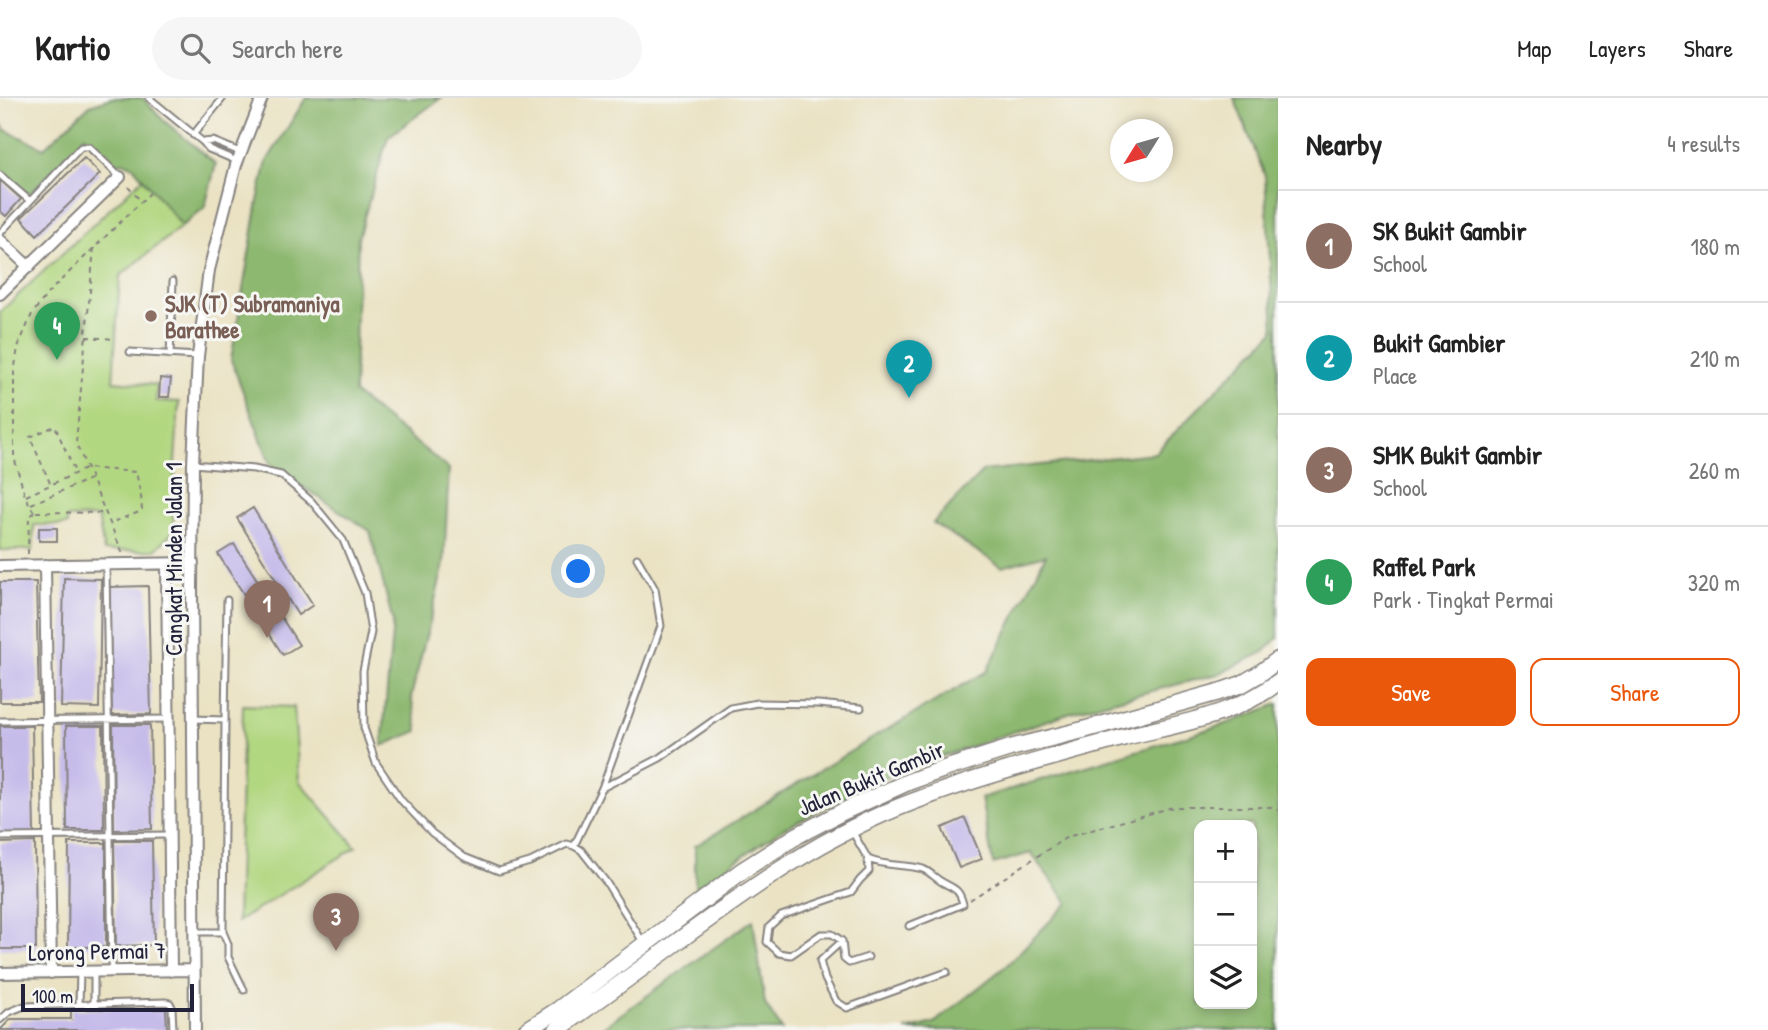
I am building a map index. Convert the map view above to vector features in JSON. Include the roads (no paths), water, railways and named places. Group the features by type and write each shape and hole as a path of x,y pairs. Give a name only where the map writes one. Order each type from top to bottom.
{"main road":[{"name":"Jalan Bukit Gambir","path":"527,1030 558,1010 743,870 798,835 842,812 908,782 1010,748 1242,684 1278,660"},
{"name":"Jalan Bukit Gambir","path":"557,1030 745,892 850,828 910,802 1029,763 1240,705 1278,682"}],"street":[{"name":"Cangkat Minden Jalan 1","path":"195,1030 193,464 198,356 209,270 239,157 262,98"},
{"path":"0,294 123,180"},
{"path":"0,240 29,267"},
{"path":"0,566 193,563"},
{"name":"Cangkat Minden Jalan 1","path":"167,564 171,971"},
{"path":"45,565 51,972"},
{"name":"Lorong Permai 7","path":"0,973 194,970"}],"lane":[{"path":"149,98 209,149 239,157"},
{"path":"193,135 223,98"},
{"path":"0,233 81,147 89,147 123,180"},
{"path":"0,176 30,201"},
{"path":"170,355 173,281"},
{"path":"130,352 198,356"},
{"path":"193,464 254,469 281,475 312,502 343,540 365,593 371,632 363,671 364,728 376,764 401,800 432,833 464,857 499,871 530,862 567,845 581,850 606,882 644,945"},
{"path":"574,846 602,788 661,626 655,589 637,558"},
{"path":"106,564 112,972"},
{"path":"228,600 223,932 228,944 228,957 244,990"},
{"path":"602,788 660,758 731,708 757,703 860,708"},
{"path":"0,721 168,719"},
{"path":"193,719 225,720"},
{"path":"850,828 868,859 869,871 852,892 781,916 769,927 767,942 779,953 791,955 821,934 832,934 842,941 844,959 849,963 868,957"},
{"path":"0,837 169,835"},
{"path":"868,859 887,866 923,869 945,884 955,887 963,905 909,926"},
{"path":"194,932 223,932"},
{"path":"842,941 820,961 836,1002 847,1008 947,972"},
{"path":"79,1004 80,972"},
{"path":"94,972 94,1003"},
{"path":"0,1020 9,1012 24,1006 166,1002 173,1007 173,1030"}],"place":[{"name":"SJK (T) Subramaniya Barathee","path":"151,316"},
{"name":"Raffel Park","path":"57,360"},
{"name":"Bukit Gambier","path":"909,398"},
{"name":"SK Bukit Gambir","path":"267,638"},
{"name":"SMK Bukit Gambir","path":"336,951"}]}
